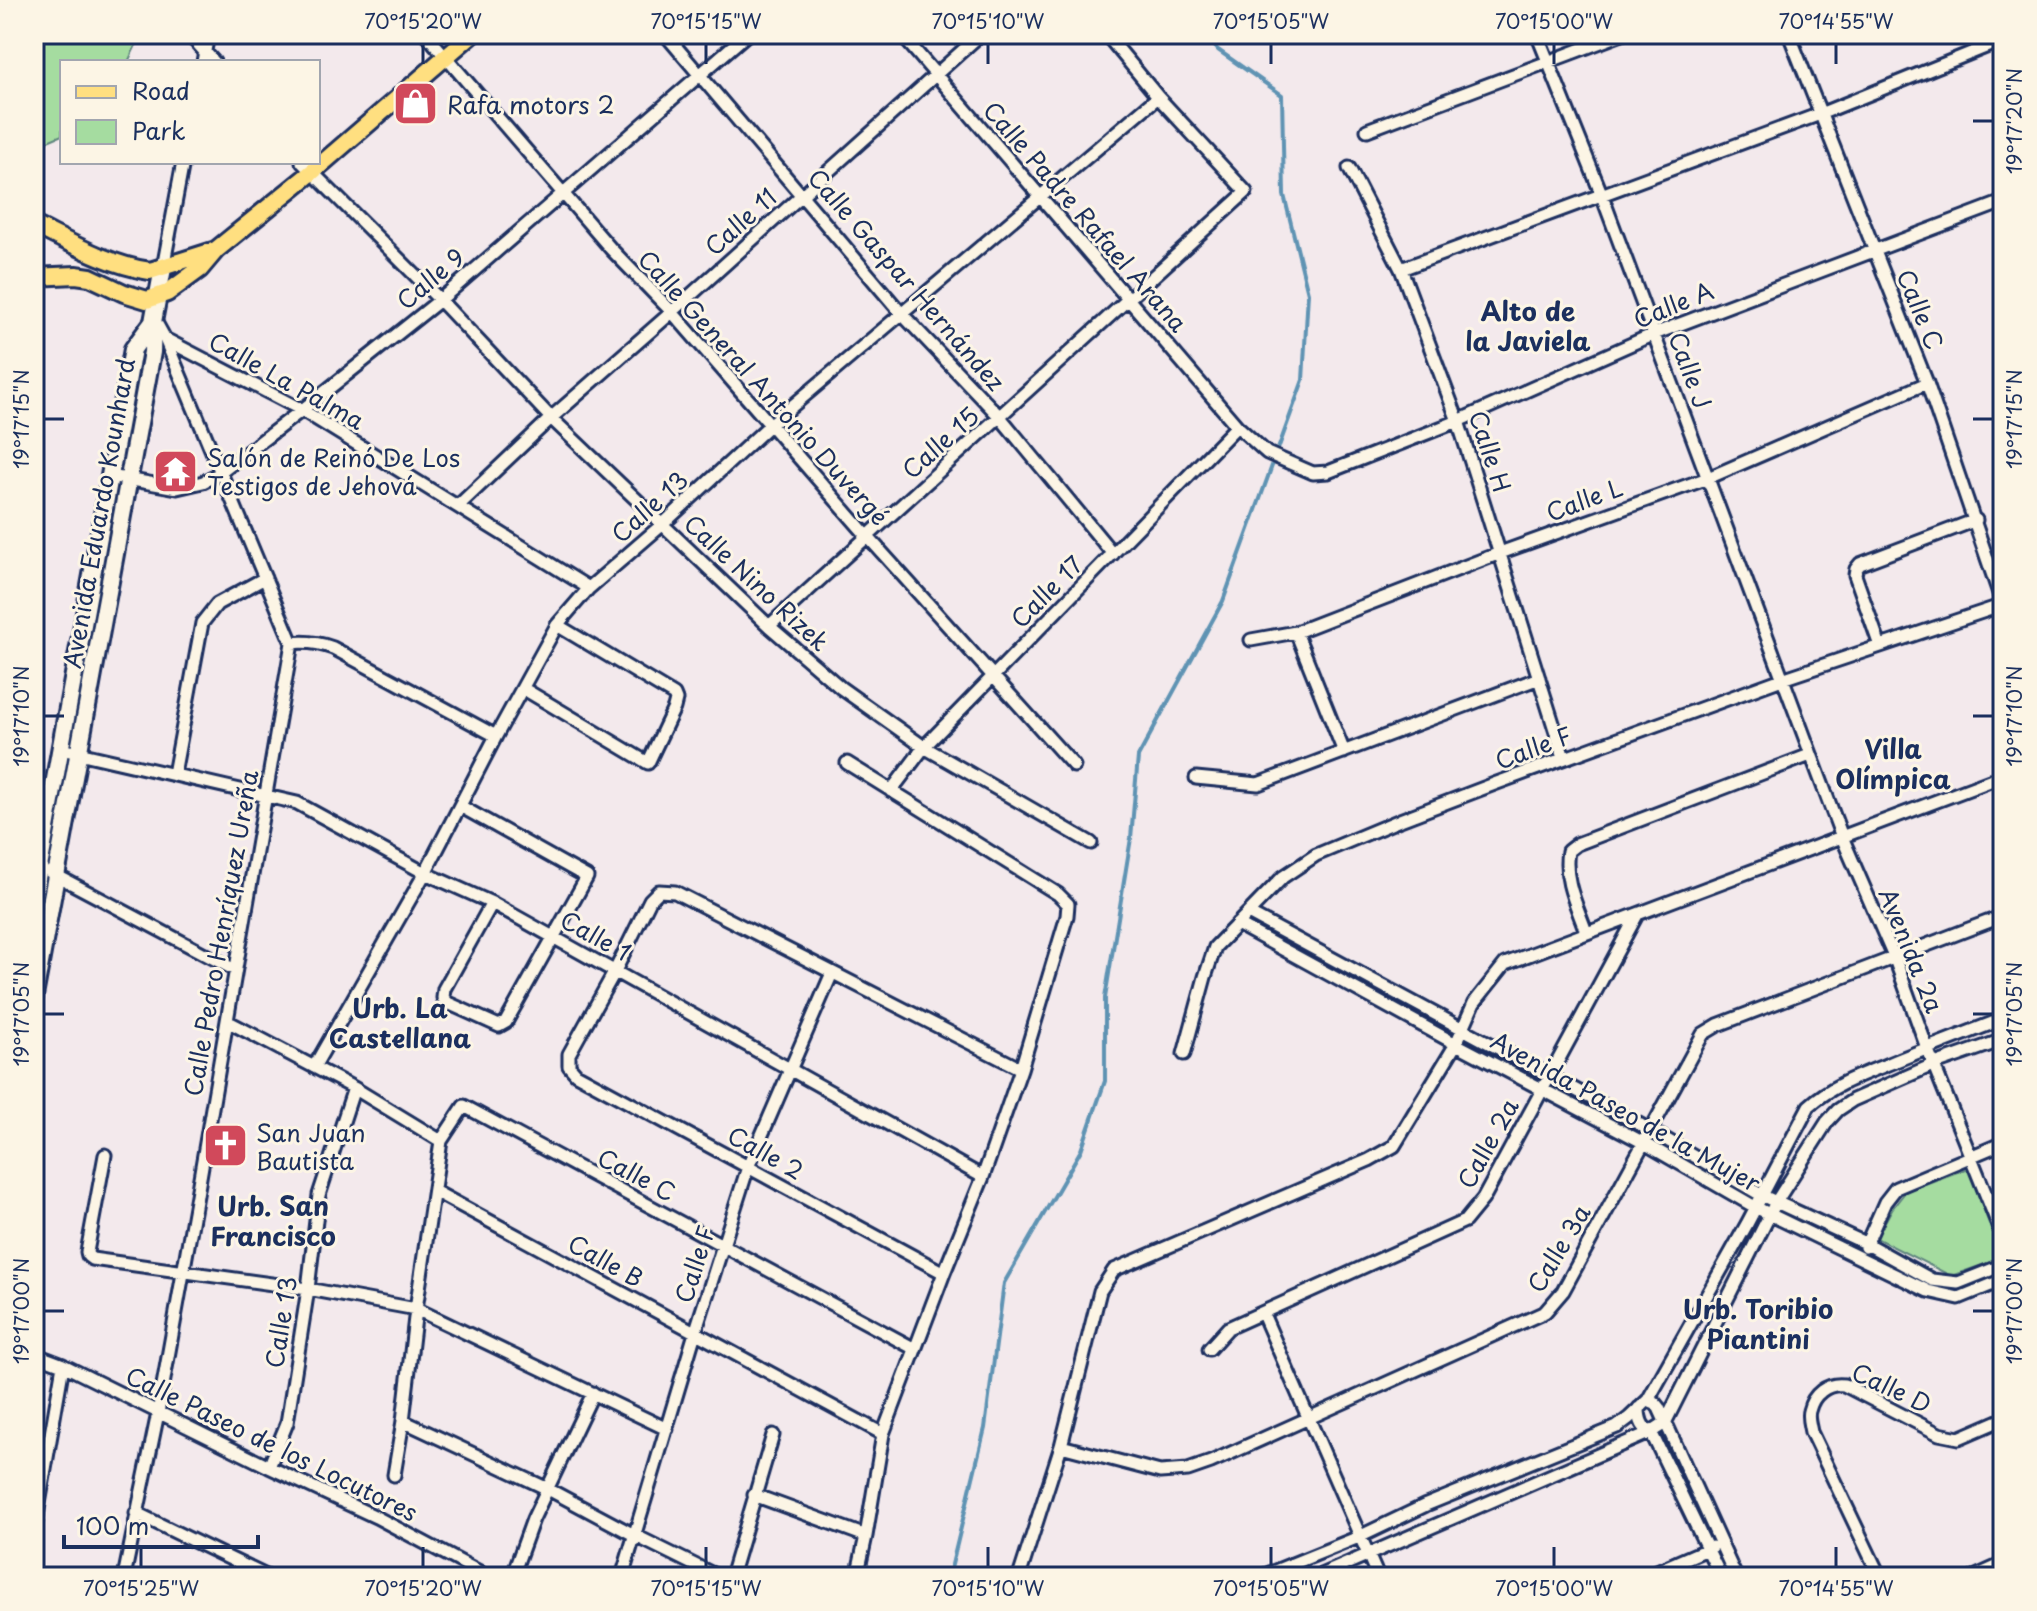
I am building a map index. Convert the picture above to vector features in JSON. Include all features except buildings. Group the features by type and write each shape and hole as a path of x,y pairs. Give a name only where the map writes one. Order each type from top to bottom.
{"main road":[{"path":"320,156 472,34"},
{"path":"34,277 90,277 138,298 157,298 200,269 216,250 306,167"},
{"path":"34,225 84,250 150,271 216,250"},
{"path":"76,275 84,250"}],"street":[{"path":"189,34 204,57"},
{"path":"204,57 208,34"},
{"name":"Calle General Antonio Duvergé","path":"426,34 611,249 672,312 868,537 1074,766"},
{"name":"Calle Gaspar Hernández","path":"665,34 901,313 1000,417 1113,554"},
{"name":"Calle 9","path":"110,476 177,488 203,482 220,473 440,300 747,34"},
{"name":"Calle Padre Rafael Arana","path":"901,34 1237,426"},
{"name":"Calle 11","path":"458,506 551,418 981,34"},
{"path":"1106,34 1158,97"},
{"name":"Calle J","path":"1537,34 1601,193 1782,679"},
{"path":"1367,130 1622,34"},
{"name":"Calle C","path":"1789,34 1927,383 2003,605"},
{"path":"1401,269 1820,114 2003,40"},
{"name":"Calle 15","path":"769,626 1246,192 1158,97"},
{"name":"Calle 13","path":"314,1067 425,873 557,625 589,588 770,425 1158,97"},
{"path":"163,268 183,164"},
{"name":"Calle Nino Rizek","path":"306,167 440,300 551,418 769,626 841,688 924,747 1091,843"},
{"name":"Calle H","path":"1349,168 1401,269 1458,421 1564,758"},
{"name":"Calle A","path":"1237,426 1267,453 1313,473 1328,472 1458,421 1654,334 2003,202"},
{"name":"Avenida Eduardo Kounhard","path":"34,996 152,352 163,268"},
{"path":"154,320 165,339 292,643 304,641 333,648 496,736"},
{"name":"Avenida Eduardo Kounhard","path":"34,895 133,349 154,320"},
{"name":"Calle La Palma","path":"165,339 302,410 589,588"},
{"name":"Calle L","path":"1251,640 1296,632 1500,553 1708,478 1927,383"},
{"name":"Calle 17","path":"891,791 924,747 993,674 1237,426"},
{"path":"1880,646 1855,575 1856,569 1860,564 1976,520"},
{"path":"174,774 202,623 217,604 265,578"},
{"name":"Calle F","path":"1184,1054 1215,947 1283,877 1316,855 1564,758 1782,679 2003,605"},
{"path":"524,689 648,763 674,708 674,695 557,625"},
{"path":"1296,632 1344,752"},
{"name":"Calle Pedro Henríquez Ureña","path":"124,1577 158,1413 292,643"},
{"path":"1196,778 1258,784 1539,678"},
{"name":"Avenida 2a","path":"1782,679 2003,1237"},
{"name":"Calle 1","path":"61,749 297,803 425,873 492,903 555,937 983,1177"},
{"path":"1586,932 1569,885 1566,865 1568,851 1577,844 1810,755"},
{"path":"847,763 1058,894 1068,904 1021,1069 983,1177 883,1434 857,1577"},
{"path":"1022,1576 1061,1446 1100,1291 1114,1270 1369,1160 1394,1146 1456,1044 1474,1003 1505,964 2003,776"},
{"path":"460,806 587,877 506,1022 499,1026 443,998 444,989 492,903"},
{"path":"39,866 235,970"},
{"path":"615,971 650,900 659,891 675,892 1021,1069"},
{"name":"Avenida Paseo de la Mujer","path":"1248,913 1650,1130 1761,1195 1867,1244 1932,1280 1958,1283 2003,1265"},
{"name":"Calle 2a","path":"1209,1349 1228,1328 1465,1221 1483,1199 1637,915"},
{"name":"Calle 3a","path":"1061,1446 1160,1472 1188,1470 1545,1312 1563,1291 1703,1034 1718,1025 2003,916"},
{"name":"Avenida Paseo de la Mujer","path":"1237,924 1644,1143 1755,1207 1928,1291 1959,1298 2003,1280"},
{"name":"Calle 2","path":"615,971 569,1054 569,1066 576,1074 944,1273"},
{"name":"Calle F","path":"622,1577 748,1167 832,973"},
{"path":"1721,1577 1651,1432 1641,1422 1644,1404 1809,1106 1837,1085 2003,1019"},
{"path":"227,1021 354,1088 441,1141 394,1475"},
{"path":"1316,1577 1651,1432 1665,1423 1776,1202 1827,1122 1853,1100 1935,1064 2003,1040"},
{"name":"Calle 13","path":"269,1467 287,1423 319,1195 354,1088"},
{"name":"Calle C","path":"441,1141 464,1106 915,1349"},
{"path":"1859,1257 1885,1202 1896,1188 2003,1143"},
{"path":"105,1155 87,1252 92,1259 308,1289 416,1309 667,1429"},
{"name":"Calle B","path":"434,1191 883,1434"},
{"path":"1263,1314 1378,1577"},
{"name":"Calle Paseo de los Locutores","path":"34,1354 63,1365 376,1517 489,1577"},
{"path":"34,1533 63,1365"},
{"name":"Calle D","path":"1880,1577 1811,1432 1808,1413 1818,1393 1832,1384 1844,1385 1939,1434 1959,1438 2003,1419"},
{"path":"512,1577 533,1519 593,1393"},
{"path":"1260,1577 1617,1427 1651,1400 1659,1408 1736,1577"},
{"path":"403,1421 548,1489 719,1577"},
{"path":"731,1577 773,1435"},
{"path":"754,1495 866,1536"},
{"path":"136,1513 268,1577"},
{"path":"1643,1577 1720,1543"},
{"path":"1974,1577 2003,1564"}],"green space":[{"path":"34,34 155,34 137,43 129,60 60,60 60,136 34,146"},
{"path":"1968,1168 2002,1258 1951,1276 1876,1238 1906,1191"}],"waterway":[{"path":"949,1577 985,1428 1004,1283 1081,1150 1105,1081 1105,998 1131,838 1138,757 1223,601 1303,380 1308,293 1284,195 1282,95 1218,50 1204,34"}],"place":[{"name":"Rafa motors 2","path":"416,104"},
{"name":"Salón de Reinó De Los Testigos de Jehová","path":"176,471"},
{"name":"San Juan Bautista","path":"225,1146"}],"district":[{"name":"Alto de la Javiela","path":"1528,325"},
{"name":"Villa Olímpica","path":"1893,763"},
{"name":"Urb. La Castellana","path":"400,1022"},
{"name":"Urb. San Francisco","path":"273,1220"},
{"name":"Urb. Toribio Piantini","path":"1758,1323"}]}
